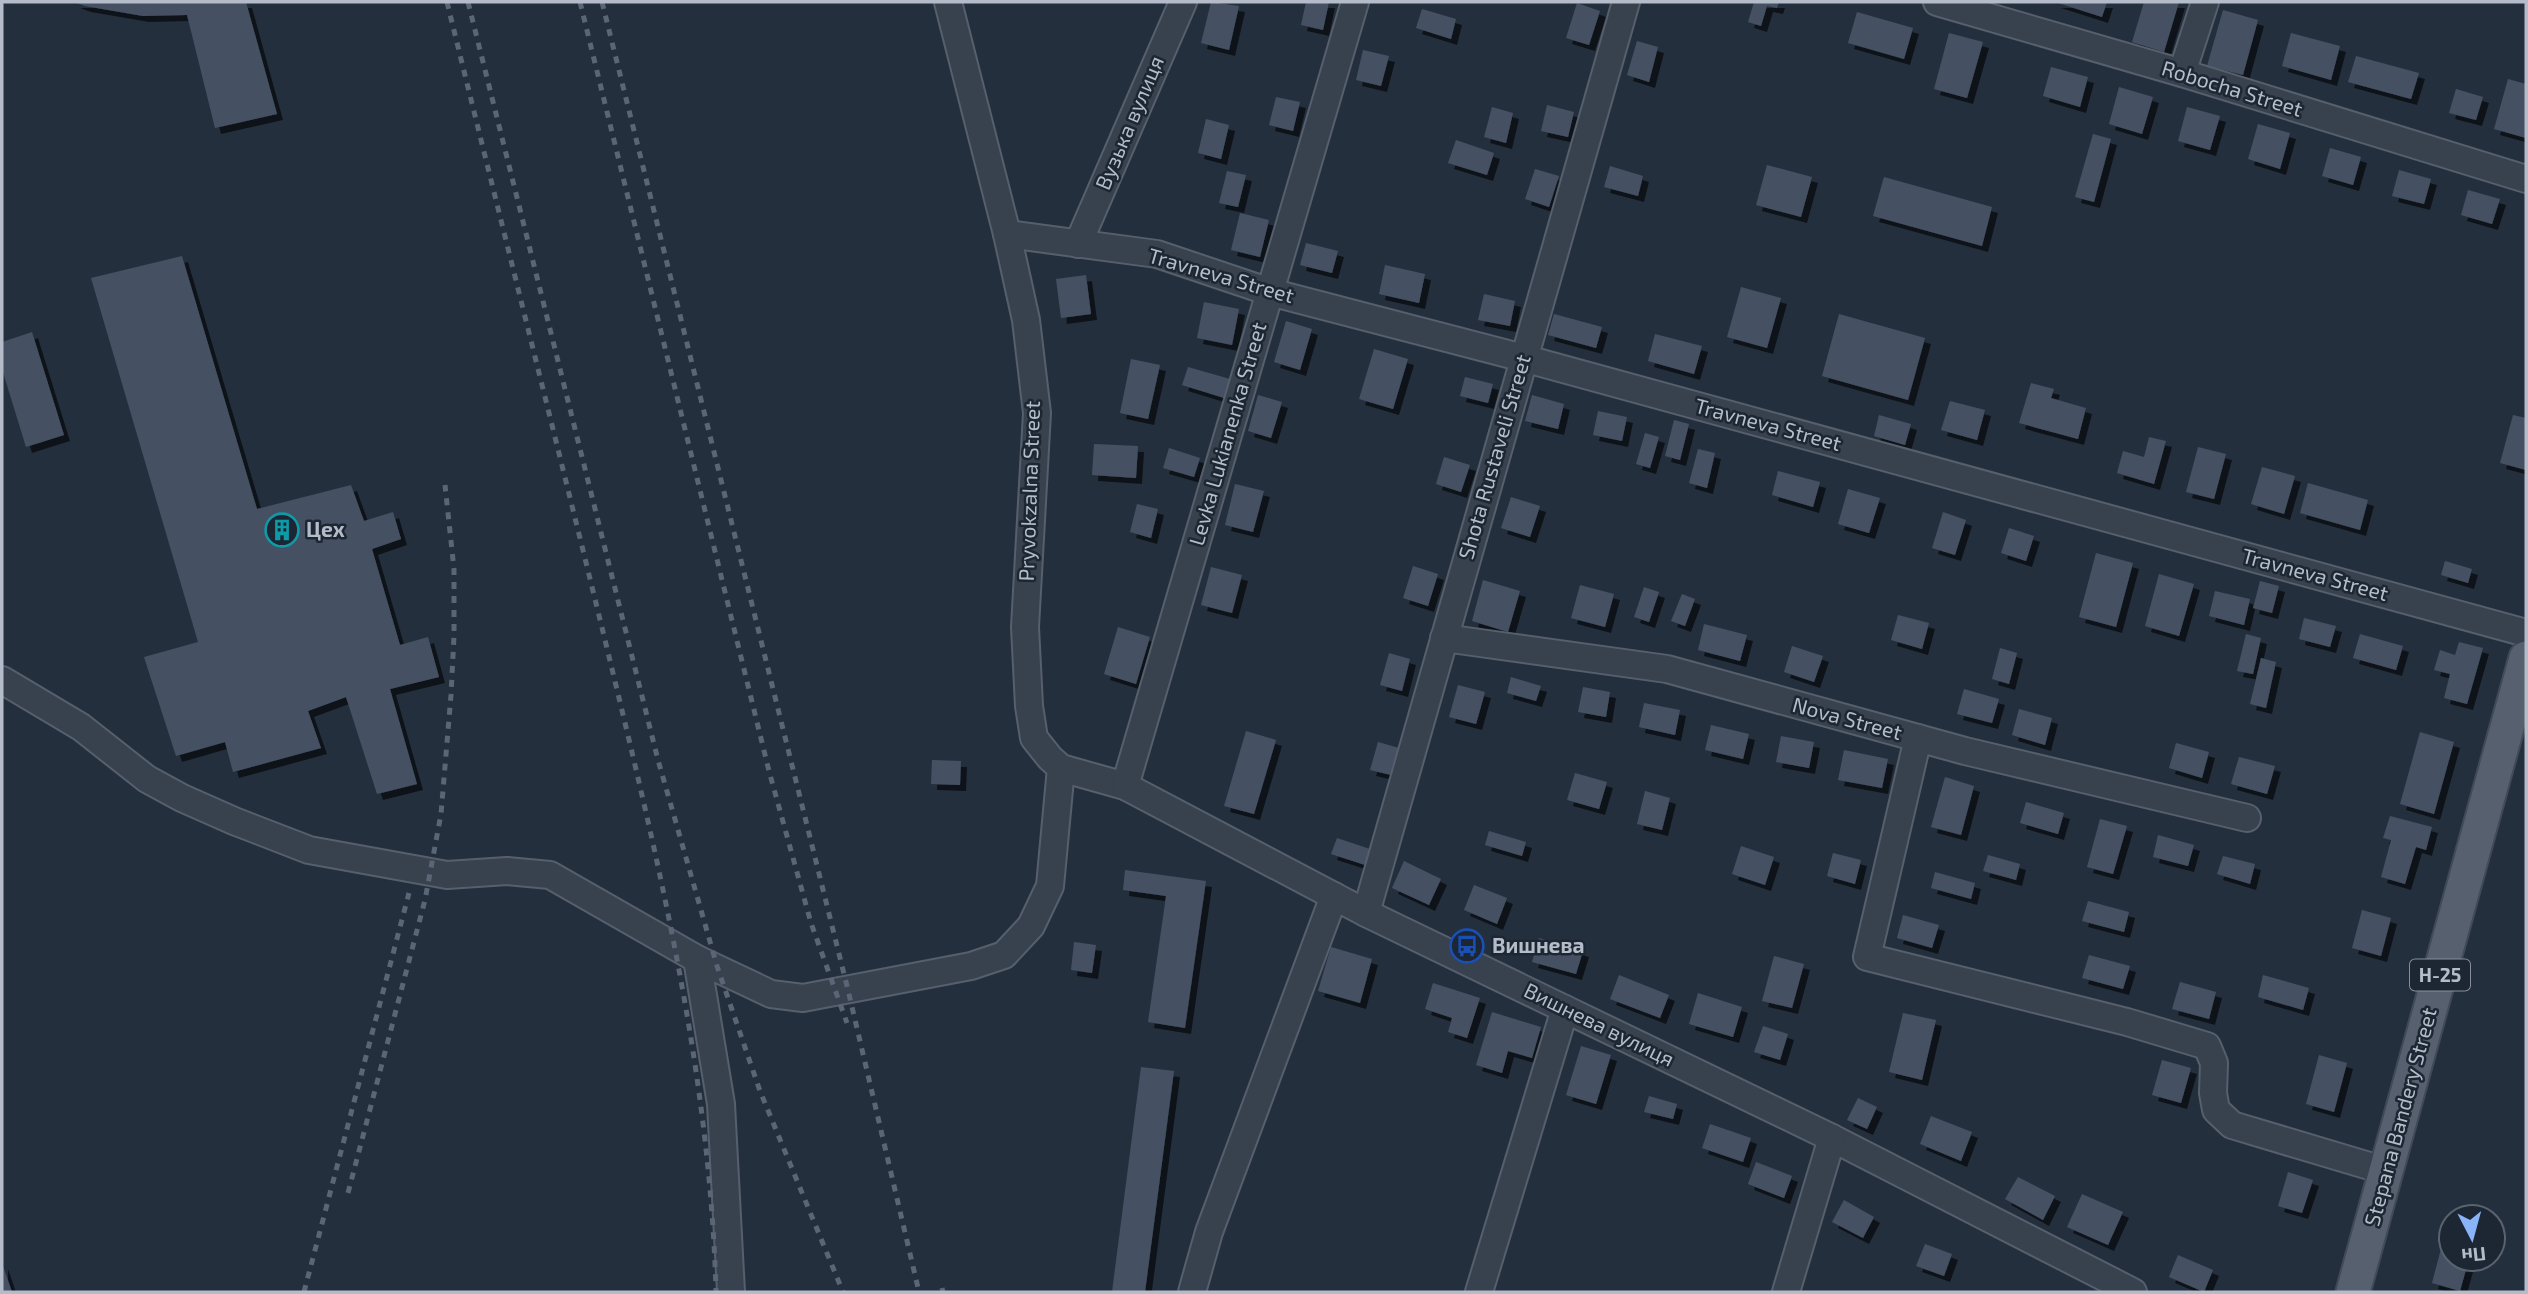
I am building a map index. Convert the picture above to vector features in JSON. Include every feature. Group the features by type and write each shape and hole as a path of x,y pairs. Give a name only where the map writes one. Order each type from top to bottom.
{"main road":[{"name":"Stepana Bandery Street","path":"2353,1292 2526,658"}],"street":[{"name":"Pryvokzalna Street","path":"948,2 1026,320 1037,413 1025,627 1028,706 1034,738 1061,768"},
{"name":"Вузька вулиця","path":"1078,244 1183,2"},
{"name":"Levka Lukianenka Street","path":"1125,786 1355,2"},
{"name":"Shota Rustaveli Street","path":"1366,913 1626,2"},
{"name":"Robocha Street","path":"1937,2 2526,179"},
{"path":"2182,74 2205,2"},
{"name":"Travneva Street","path":"1007,234 1157,254 1270,292 1523,358 2526,633"},
{"name":"Nova Street","path":"1444,638 1667,669 1918,738 2247,818"},
{"path":"2,680 81,727 147,779 234,821 309,850 447,876 507,871 550,875 697,959 771,994 803,998 971,966 1004,955 1031,926 1050,886 1061,768"},
{"path":"1918,738 1867,957 2127,1022 2207,1046 2214,1063 2213,1093 2216,1110 2232,1125 2386,1171"},
{"name":"Вишнева вулиця","path":"1061,768 1125,786 1366,913 1832,1138 2133,1292"},
{"path":"1192,1292 1209,1232 1334,896"},
{"path":"697,959 721,1104 731,1292"},
{"path":"1479,1292 1565,1009"},
{"path":"1786,1292 1832,1138"}],"building":[{"path":"74,2 246,2 277,114 215,128 187,15 143,16"},
{"path":"1211,2 1239,6 1229,50 1201,43"},
{"path":"1306,2 1329,2 1323,30 1301,25"},
{"path":"1754,2 1779,2 1777,8 1767,6 1761,26 1748,22"},
{"path":"2055,2 2107,2 2102,17"},
{"path":"2144,2 2179,2 2164,52 2132,42"},
{"path":"1577,3 1600,11 1589,45 1566,38"},
{"path":"1422,9 1456,19 1451,39 1416,28"},
{"path":"2223,10 2258,20 2243,75 2207,66"},
{"path":"1857,12 1913,28 1904,59 1848,43"},
{"path":"1949,33 1983,42 1967,98 1934,89"},
{"path":"2291,33 2340,46 2331,80 2282,66"},
{"path":"1637,41 1658,47 1649,82 1627,75"},
{"path":"1363,50 1389,56 1381,86 1356,80"},
{"path":"2356,56 2419,73 2411,99 2348,82"},
{"path":"2051,67 2088,77 2080,107 2043,96"},
{"path":"2508,79 2526,84 2526,138 2494,129"},
{"path":"2119,87 2153,97 2142,134 2109,124"},
{"path":"2456,89 2483,97 2476,120 2449,113"},
{"path":"1276,97 1300,102 1293,131 1269,125"},
{"path":"1547,105 1574,112 1568,137 1541,131"},
{"path":"1492,107 1513,113 1506,143 1484,137"},
{"path":"2187,107 2220,116 2210,150 2178,141"},
{"path":"1206,119 1229,125 1221,159 1198,153"},
{"path":"2258,124 2290,133 2280,169 2248,159"},
{"path":"2093,134 2111,139 2094,202 2075,197"},
{"path":"1456,140 1494,153 1487,175 1448,163"},
{"path":"2330,148 2361,157 2353,185 2322,176"},
{"path":"1767,165 1812,177 1801,217 1756,205"},
{"path":"1610,166 1643,176 1638,196 1604,187"},
{"path":"1535,169 1559,176 1549,207 1525,199"},
{"path":"2399,170 2431,179 2424,204 2392,196"},
{"path":"1227,171 1246,175 1238,207 1219,203"},
{"path":"1884,177 1992,207 1982,246 1873,216"},
{"path":"2468,190 2500,199 2492,224 2461,215"},
{"path":"1240,213 1269,220 1260,257 1231,250"},
{"path":"1306,243 1338,251 1332,273 1300,265"},
{"name":"Цех","path":"182,256 257,509 351,485 364,521 393,512 401,539 372,549 400,645 428,637 439,677 390,689 417,784 377,794 346,697 308,711 321,748 233,772 225,742 176,756 144,657 198,642 91,278"},
{"path":"1385,265 1425,274 1419,303 1379,294"},
{"path":"1086,275 1091,314 1061,318 1056,279"},
{"path":"1741,287 1781,298 1767,348 1727,337"},
{"path":"1484,294 1515,301 1510,326 1478,320"},
{"path":"1204,302 1239,309 1232,345 1197,338"},
{"path":"1554,314 1602,327 1596,348 1548,335"},
{"path":"1839,314 1925,338 1908,400 1822,376"},
{"path":"1286,321 1312,329 1300,370 1274,362"},
{"path":"32,332 64,435 26,447 2,369 2,342"},
{"path":"1655,334 1702,346 1694,374 1648,361"},
{"path":"1374,349 1408,359 1393,409 1359,399"},
{"path":"1131,359 1160,365 1148,419 1120,413"},
{"path":"1188,367 1230,379 1224,398 1182,385"},
{"path":"1465,377 1493,384 1488,403 1460,396"},
{"path":"2031,383 2054,389 2051,398 2086,408 2078,439 2019,423"},
{"path":"1258,395 1282,402 1271,438 1248,431"},
{"path":"1532,395 1564,404 1558,429 1525,421"},
{"path":"1950,401 1985,410 1977,440 1941,430"},
{"path":"1598,411 1627,417 1622,441 1593,435"},
{"path":"1879,415 1911,424 1905,445 1874,436"},
{"path":"2513,415 2526,418 2526,470 2500,463"},
{"path":"1674,420 1689,424 1680,460 1665,456"},
{"path":"1645,433 1659,437 1650,468 1636,464"},
{"path":"2149,437 2166,441 2154,484 2117,473 2123,451 2144,457"},
{"path":"1094,444 1138,446 1136,478 1092,475"},
{"path":"2198,447 2226,454 2214,499 2186,492"},
{"path":"1169,448 1200,458 1194,477 1163,468"},
{"path":"1698,449 1715,453 1707,488 1689,483"},
{"path":"1444,457 1470,465 1461,492 1436,484"},
{"path":"2262,467 2295,476 2284,514 2251,504"},
{"path":"1778,471 1820,482 1813,507 1772,495"},
{"path":"2308,483 2368,500 2360,530 2300,513"},
{"path":"1235,484 1264,491 1253,532 1225,525"},
{"path":"1848,489 1880,498 1869,533 1838,524"},
{"path":"1511,497 1540,506 1530,537 1501,528"},
{"path":"1137,504 1158,509 1151,538 1130,532"},
{"path":"1943,512 1966,520 1955,555 1932,548"},
{"path":"2009,528 2034,536 2026,561 2001,553"},
{"path":"2096,553 2133,563 2116,627 2079,617"},
{"path":"2445,561 2472,569 2468,583 2441,575"},
{"path":"1413,566 1438,574 1428,606 1403,598"},
{"path":"1211,567 1242,575 1232,613 1201,605"},
{"path":"2159,574 2194,584 2179,636 2145,626"},
{"path":"1483,580 1520,591 1508,632 1472,621"},
{"path":"2260,581 2279,586 2272,613 2253,608"},
{"path":"1580,585 1614,594 1605,627 1571,618"},
{"path":"1644,587 1659,592 1649,622 1634,617"},
{"path":"2215,591 2250,599 2244,625 2209,616"},
{"path":"1682,594 1695,599 1685,626 1671,621"},
{"path":"1898,615 1929,623 1922,649 1891,640"},
{"path":"2304,618 2336,626 2330,647 2299,639"},
{"path":"1704,624 1747,635 1740,661 1698,650"},
{"path":"1118,627 1150,637 1136,684 1104,674"},
{"path":"2246,634 2261,638 2253,674 2237,671"},
{"path":"2360,634 2403,646 2396,670 2353,658"},
{"path":"2459,642 2483,648 2467,704 2444,698 2450,674 2434,670 2440,650 2455,655"},
{"path":"1792,646 1823,656 1814,682 1784,672"},
{"path":"2000,648 2017,653 2009,684 1992,679"},
{"path":"1389,653 1410,659 1402,691 1380,685"},
{"path":"2261,658 2276,662 2266,708 2250,704"},
{"path":"1511,677 1541,686 1536,701 1507,693"},
{"path":"1458,685 1485,692 1476,724 1449,717"},
{"path":"1583,687 1610,692 1606,717 1578,712"},
{"path":"1964,689 1999,699 1992,723 1957,714"},
{"path":"1644,703 1680,710 1675,735 1639,727"},
{"path":"2019,709 2052,718 2045,745 2012,735"},
{"path":"1711,725 1749,734 1743,759 1705,750"},
{"path":"1246,731 1276,740 1254,814 1224,806"},
{"path":"2420,732 2454,742 2434,814 2400,804"},
{"path":"1781,736 1814,742 1809,768 1776,762"},
{"path":"1378,742 1399,748 1391,775 1370,770"},
{"path":"2176,743 2209,752 2202,778 2169,768"},
{"path":"1844,750 1888,759 1882,788 1838,780"},
{"path":"2239,757 2275,766 2267,794 2231,784"},
{"path":"932,760 961,761 960,785 931,784"},
{"path":"1575,773 1607,782 1599,809 1567,800"},
{"path":"1945,777 1974,786 1961,835 1931,827"},
{"path":"1645,791 1670,798 1662,830 1637,824"},
{"path":"2026,802 2064,813 2058,834 2020,823"},
{"path":"2390,816 2432,827 2426,850 2416,847 2405,884 2381,877 2391,840 2383,838"},
{"path":"2100,819 2127,826 2113,874 2087,867"},
{"path":"1489,831 1526,842 1522,856 1485,845"},
{"path":"2158,835 2194,845 2188,866 2153,857"},
{"path":"1337,838 1370,849 1365,865 1331,854"},
{"path":"1741,846 1774,857 1765,885 1732,874"},
{"path":"1833,853 1861,860 1855,884 1827,876"},
{"path":"1988,855 2020,864 2016,880 1983,871"},
{"path":"2223,856 2255,864 2250,884 2217,874"},
{"path":"1404,861 1441,879 1429,905 1392,888"},
{"path":"1125,870 1206,881 1185,1028 1148,1022 1166,896 1123,890"},
{"path":"1935,872 1975,883 1971,899 1931,888"},
{"path":"1474,885 1507,898 1497,924 1464,910"},
{"path":"2088,901 2129,912 2124,932 2082,921"},
{"path":"2362,910 2391,918 2381,956 2352,948"},
{"path":"1903,915 1939,925 1932,948 1897,938"},
{"path":"1539,938 1583,951 1576,974 1532,962"},
{"path":"1074,942 1096,945 1092,973 1071,970"},
{"path":"1331,947 1372,959 1360,1003 1318,991"},
{"path":"2089,955 2130,966 2123,989 2082,978"},
{"path":"1774,956 1804,964 1792,1008 1762,1001"},
{"path":"1619,975 1669,995 1660,1018 1610,999"},
{"path":"2263,975 2309,988 2303,1010 2258,997"},
{"path":"2180,982 2216,992 2209,1019 2172,1009"},
{"path":"1433,983 1480,998 1467,1038 1448,1032 1452,1018 1425,1009"},
{"path":"1698,993 1742,1007 1733,1037 1689,1024"},
{"path":"1492,1012 1541,1027 1532,1058 1508,1051 1502,1073 1476,1065"},
{"path":"1903,1013 1936,1020 1922,1080 1889,1072"},
{"path":"1763,1026 1788,1034 1780,1060 1754,1052"},
{"path":"1581,1046 1611,1055 1596,1104 1566,1095"},
{"path":"2319,1055 2347,1063 2334,1112 2306,1104"},
{"path":"2162,1060 2191,1068 2181,1103 2152,1095"},
{"path":"1141,1067 1174,1071 1145,1292 1112,1292"},
{"path":"1649,1096 1677,1104 1673,1119 1644,1112"},
{"path":"1858,1098 1877,1107 1867,1129 1847,1120"},
{"path":"1931,1116 1972,1132 1961,1161 1920,1144"},
{"path":"1710,1124 1751,1138 1743,1162 1702,1148"},
{"path":"1756,1162 1792,1176 1784,1198 1748,1184"},
{"path":"2288,1172 2313,1180 2302,1213 2278,1206"},
{"path":"2018,1177 2055,1196 2043,1220 2005,1199"},
{"path":"2082,1194 2123,1212 2108,1245 2067,1227"},
{"path":"1844,1200 1874,1217 1863,1238 1832,1222"},
{"path":"1925,1244 1952,1254 1944,1276 1916,1266"},
{"path":"2178,1255 2213,1270 2204,1292 2169,1277"},
{"path":"2,1263 12,1292 2,1292"},
{"path":"2437,1264 2437,1273 2465,1273 2460,1291 2432,1283"}],"railway":[{"path":"447,2 605,640 678,963 703,1127 712,1209 716,1292"},
{"path":"468,2 658,760 717,966 760,1091 843,1292"},
{"path":"580,2 769,771 811,923 847,1023"},
{"path":"602,2 848,990 919,1292"},
{"path":"348,1193 425,900 441,814 454,636 454,569 445,485"},
{"path":"304,1292 409,893"},
{"path":"942,1288 943,1292"}],"place":[{"name":"Цех","path":"282,530"},
{"name":"Вишнева","path":"1467,946"}]}
